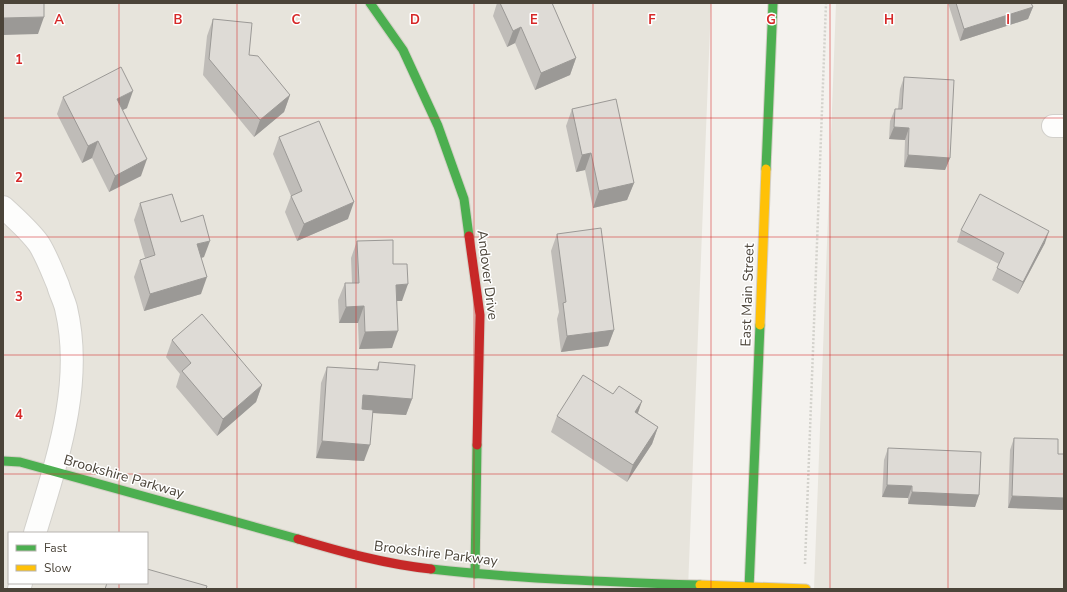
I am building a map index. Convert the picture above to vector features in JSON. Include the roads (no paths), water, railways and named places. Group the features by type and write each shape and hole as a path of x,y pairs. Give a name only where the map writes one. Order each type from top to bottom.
{"street":[{"name":"Andover Drive","path":"370,3 403,50 438,126 464,200 480,315 475,574"},
{"name":"East Main Street","path":"749,588 773,3"},
{"path":"3,207 38,243 51,267 66,307 71,340 72,379 66,420 54,471 35,532"},
{"name":"Brookshire Parkway","path":"3,461 20,462 194,511 262,528 335,550 410,567 475,574 573,581 806,589"}]}
